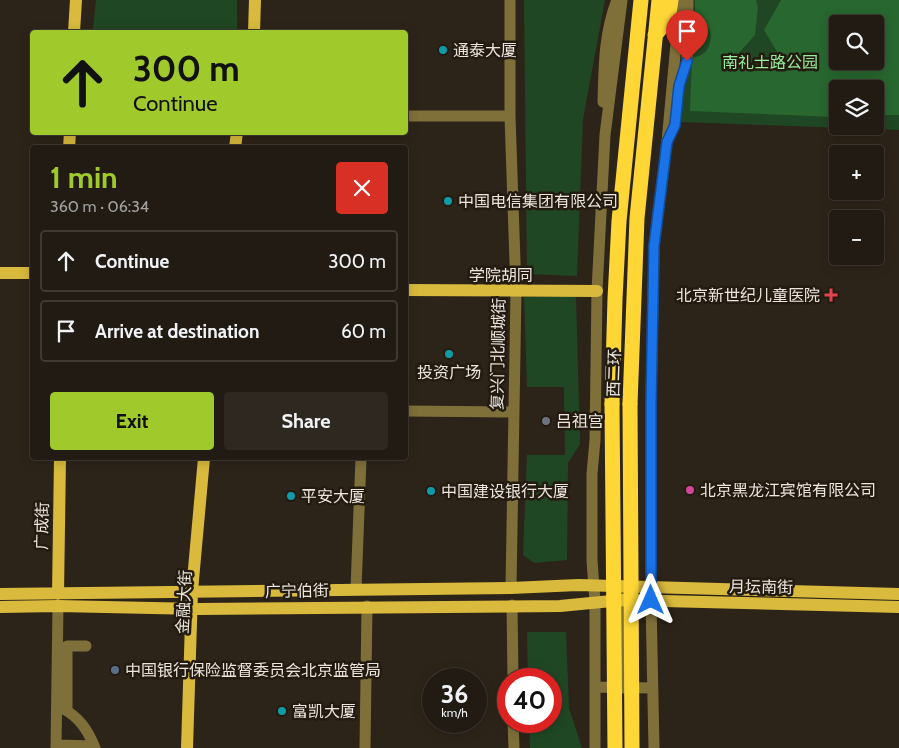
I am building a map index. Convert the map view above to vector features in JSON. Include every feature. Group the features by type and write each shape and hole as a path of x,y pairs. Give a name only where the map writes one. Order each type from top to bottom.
{"highway":[{"path":"633,0 637,38"},
{"name":"西二环","path":"615,748 612,404 615,299 619,221 641,0"},
{"name":"西二环","path":"632,748 630,404 637,218 659,0"},
{"path":"655,35 668,20 671,0"}],"main road":[{"path":"74,30 76,0"},
{"path":"246,0 246,30"},
{"path":"254,30 255,0"},
{"path":"0,273 30,273"},
{"name":"学院胡同","path":"408,290 597,291"},
{"name":"广成街","path":"58,600 60,460"},
{"name":"金融大街","path":"196,591 204,460"},
{"name":"金融大街","path":"196,591 211,460"},
{"name":"月坛南街","path":"622,586 899,594"},
{"name":"广宁伯街","path":"0,607 58,600 196,591 622,586"},
{"path":"187,748 196,591"},
{"name":"广宁伯街","path":"0,594 58,600 195,609 367,606 560,606 622,600"},
{"name":"月坛南街","path":"622,600 899,607"},
{"name":"金融大街","path":"195,609 195,748"}],"street":[{"name":"复兴门北顺城街","path":"510,0 510,116 516,291 511,588"},
{"path":"603,172 602,109 605,51 608,27 617,0"},
{"path":"596,748 592,474 595,440 597,291 606,136 622,0"},
{"path":"654,748 651,600 651,405 654,246 667,142 680,0"},
{"path":"667,142 675,125 679,86 687,61 688,0"},
{"path":"408,116 510,116"},
{"path":"408,412 513,412"},
{"path":"356,589 362,460"},
{"path":"622,586 624,688"},
{"path":"56,705 81,722 94,747 56,747 56,705 58,600"},
{"path":"512,605 513,668"},
{"path":"365,748 367,606"},
{"path":"67,711 67,646 86,646"},
{"path":"596,687 652,688"},
{"path":"513,733 514,748"}],"green space":[{"path":"96,0 237,0 237,30 93,30"},
{"path":"524,0 605,0 583,119 577,276 527,274"},
{"name":"南礼士路公园","path":"693,0 899,0 899,130 884,129 884,80 829,80 829,127 678,122 683,85 689,68 695,37 691,18"},
{"name":"南礼士路公园","path":"695,0 756,0 758,7 755,35 738,54 746,64 767,70 782,60 764,30 781,0 899,0 899,115 884,115 884,80 829,80 829,117 690,111 692,58 701,55 707,50 711,33 695,11"},
{"path":"576,296 580,444 568,463 567,560 534,563 523,555 527,455 565,455 564,387 527,387 524,297"},
{"path":"527,632 566,632 569,708 582,748 530,748 529,733 562,733 562,668 528,668"}],"place":[{"name":"通泰大厦","path":"443,50"},
{"name":"中国电信集团有限公司","path":"448,201"},
{"name":"北京新世纪儿童医院","path":"831,295"},
{"name":"投资广场","path":"449,354"},
{"name":"吕祖宫","path":"546,421"},
{"name":"北京黑龙江宾馆有限公司","path":"690,490"},
{"name":"中国建设银行大厦","path":"431,491"},
{"name":"平安大厦","path":"291,496"},
{"name":"中国银行保险监督委员会北京监管局","path":"115,670"},
{"name":"富凯大厦","path":"282,711"}],"route":[{"path":"651,600 651,405 654,246 667,142 675,125 679,86 687,61"}]}
